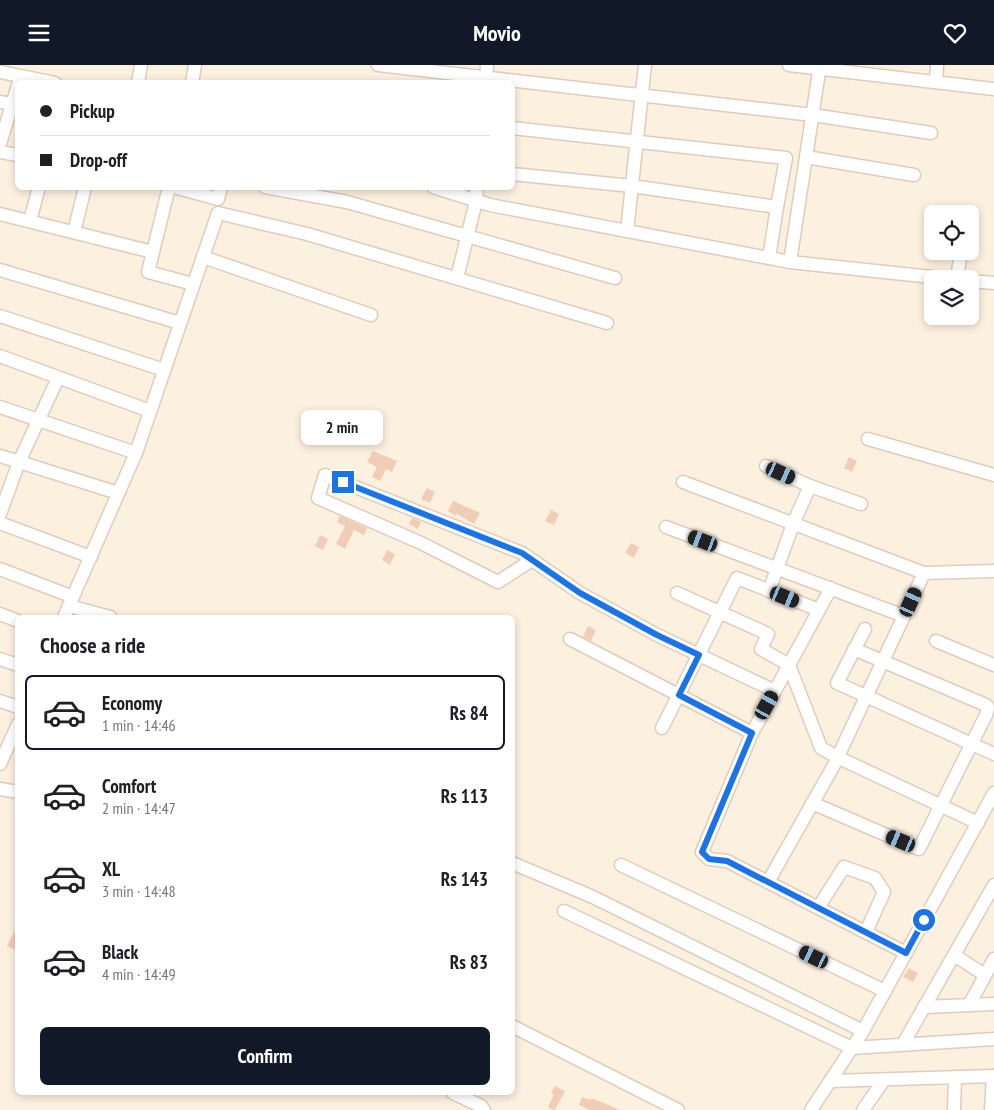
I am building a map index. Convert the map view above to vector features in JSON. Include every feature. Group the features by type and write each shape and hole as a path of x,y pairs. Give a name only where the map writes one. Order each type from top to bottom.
{"street":[{"path":"139,80 142,65"},
{"path":"192,80 195,65"},
{"path":"378,65 486,75 813,115 931,133"},
{"path":"627,231 645,65"},
{"path":"789,65 820,67 994,89"},
{"path":"936,82 937,65"},
{"path":"790,262 820,67"},
{"path":"0,72 38,80"},
{"path":"0,144 15,90"},
{"path":"515,128 786,158 776,207 769,258"},
{"path":"0,152 15,154"},
{"path":"806,157 914,175"},
{"path":"515,174 632,186 776,207"},
{"path":"30,221 38,190"},
{"path":"74,232 84,190"},
{"path":"168,190 148,272 193,284"},
{"path":"185,190 218,199 220,190"},
{"path":"281,190 347,202 615,278"},
{"path":"442,190 490,205 790,262 924,276"},
{"path":"456,278 476,201 477,190"},
{"path":"69,607 136,453 218,213 307,235 607,323"},
{"path":"0,214 153,252"},
{"path":"203,257 370,315"},
{"path":"0,270 180,323"},
{"path":"979,282 994,283"},
{"path":"0,316 164,371"},
{"path":"0,356 150,411"},
{"path":"0,514 19,462 58,378"},
{"path":"0,407 136,453"},
{"path":"868,439 994,475"},
{"path":"0,456 118,493"},
{"path":"766,466 810,486 861,503"},
{"path":"532,559 498,582 421,543 318,498 325,475 443,520 522,553 532,559 580,593 657,635 775,691"},
{"path":"683,482 924,573 994,571"},
{"path":"769,591 810,486"},
{"path":"0,523 91,557"},
{"path":"666,527 904,616"},
{"path":"0,569 69,607 102,615"},
{"path":"768,882 837,757 924,573"},
{"path":"662,728 737,578 819,610"},
{"path":"831,588 752,733 702,852 709,859 727,861 906,953"},
{"path":"678,593 768,634 761,649 789,665 821,748 978,823"},
{"path":"0,615 15,620"},
{"path":"865,629 837,683 994,754"},
{"path":"570,639 752,733"},
{"path":"936,641 994,665"},
{"path":"812,803 919,849 986,715 988,707 986,705 854,649"},
{"path":"0,659 15,664"},
{"path":"0,701 15,706"},
{"path":"0,764 3,750 15,729"},
{"path":"0,789 15,792"},
{"path":"811,1110 863,1031 994,793"},
{"path":"515,864 593,897 863,1031"},
{"path":"621,865 885,991"},
{"path":"818,907 844,867 875,878 884,892 866,932"},
{"path":"903,1044 994,885"},
{"path":"564,911 852,1048 994,1039"},
{"path":"954,955 991,967 969,1005"},
{"path":"924,1007 994,1004"},
{"path":"515,1028 678,1110"},
{"path":"830,1081 993,1076 991,1110"},
{"path":"954,1110 955,1077"},
{"path":"863,1110 884,1080"},
{"path":"457,1095 481,1106 484,1110"}],"building":[{"path":"373,451 397,461 392,472 386,469 380,481 372,477 377,467 367,462"},
{"path":"849,457 857,461 852,472 844,468"},
{"path":"427,488 435,492 430,503 421,499"},
{"path":"453,501 480,513 474,524 448,511"},
{"path":"551,510 559,514 554,525 545,521"},
{"path":"340,516 367,528 364,535 354,530 345,549 336,544 345,526 337,522"},
{"path":"412,518 421,522 418,529 409,524"},
{"path":"320,535 328,539 323,550 315,546"},
{"path":"631,543 639,547 634,558 625,553"},
{"path":"387,550 395,554 390,565 382,560"},
{"path":"588,626 596,630 591,641 583,637"},
{"path":"15,930 15,950 7,946"},
{"path":"909,968 918,973 913,982 903,977"},
{"path":"555,1086 565,1091 555,1110 553,1110 548,1107 554,1094 551,1093"},
{"path":"582,1097 590,1100 592,1098 620,1110 590,1110 579,1105"}],"route":[{"path":"343,482 522,553 580,593 657,635 699,655 679,695 752,733 702,852 709,859 727,861 906,953 924,920"}]}
